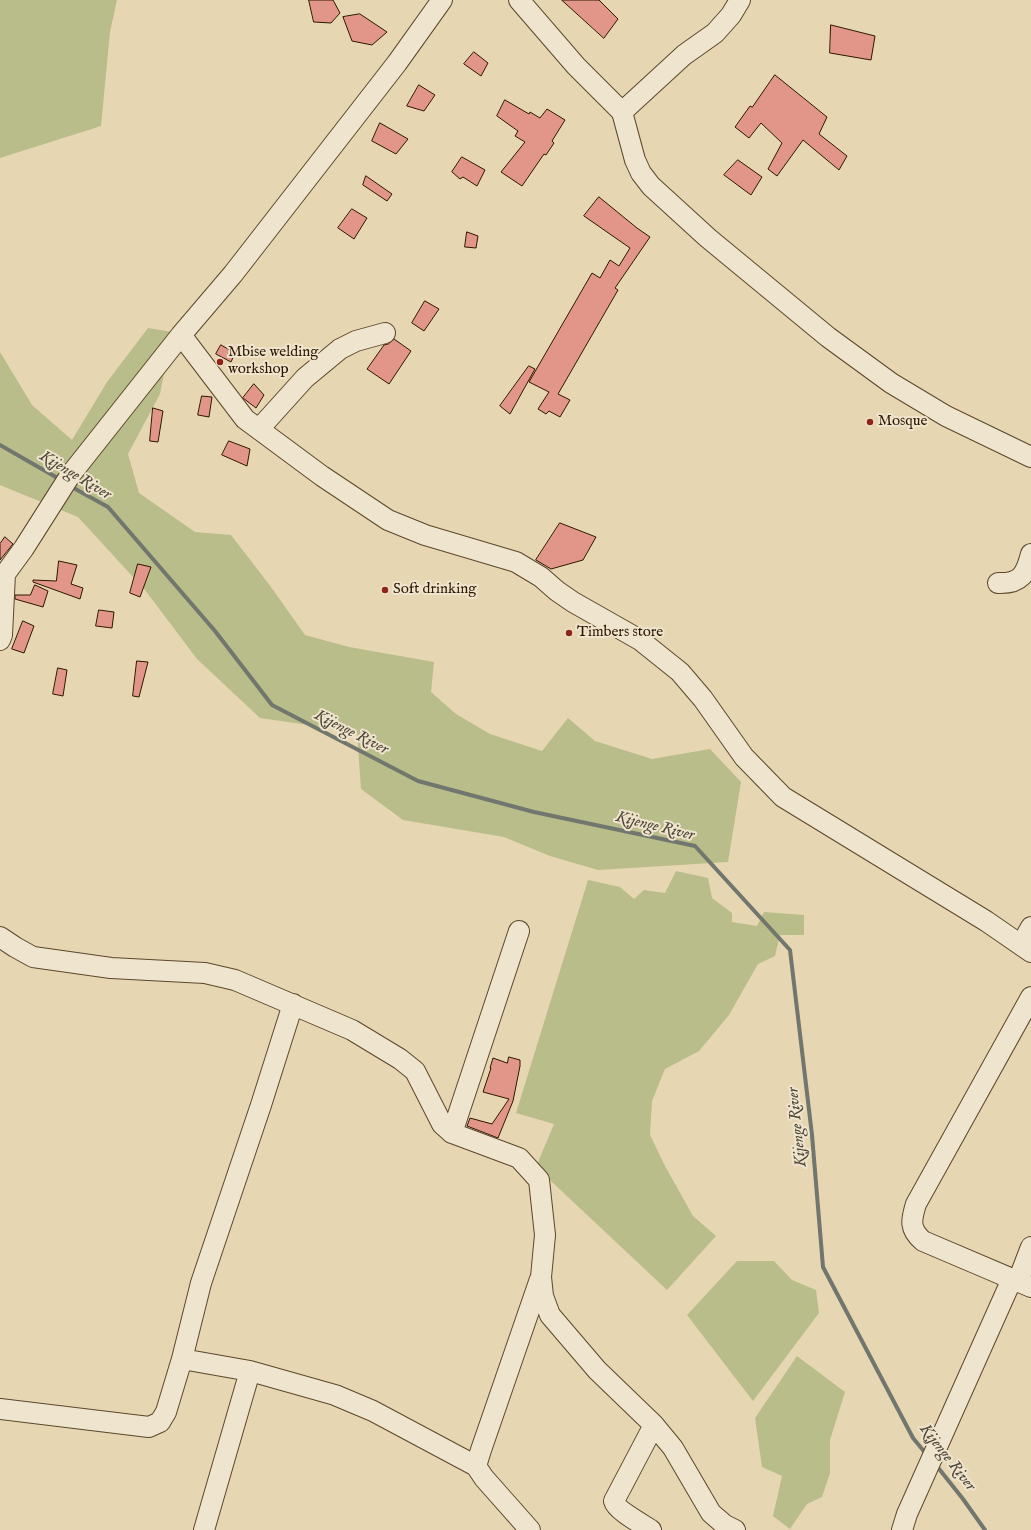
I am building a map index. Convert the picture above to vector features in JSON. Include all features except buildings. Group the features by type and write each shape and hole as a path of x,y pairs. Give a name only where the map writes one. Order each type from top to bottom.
{"street":[{"path":"0,640 2,635 3,576 66,481 181,335 233,274 397,63 442,0"},
{"path":"519,0 576,66 622,112 635,160 641,174 651,186 708,238 828,337 891,383 946,416 1031,457"},
{"path":"622,112 684,55 715,33 731,15 740,0"},
{"path":"259,429 305,378 340,349 356,341 385,333"},
{"path":"181,335 245,419 322,476 388,520 432,537 516,562 541,577 573,602 640,640 680,672 703,699 744,757 783,797 979,917 1026,949 1031,927"},
{"path":"998,582 1012,582 1019,579 1025,572 1031,554"},
{"path":"452,1133 518,931"},
{"path":"0,937 15,948 33,957 111,968 204,973 235,980 352,1030 400,1059 415,1072 442,1124 452,1133 519,1158 539,1180 545,1235 541,1277 543,1296 550,1315 597,1370 654,1425 673,1448 710,1513 725,1525 735,1530"},
{"path":"1020,1282 922,1241 912,1228 912,1217 916,1204 1031,997"},
{"path":"0,1408 150,1426 160,1422 166,1412 182,1359 201,1282 261,1105 293,1004"},
{"path":"902,1530 907,1514 1020,1282 1031,1247"},
{"path":"476,1466 541,1277"},
{"path":"182,1359 250,1370 334,1395 373,1411 476,1466 484,1478 530,1530"},
{"path":"204,1530 250,1370"},
{"path":"651,1530 620,1510 615,1505 614,1501 654,1425"}],"green space":[{"path":"0,0 117,0 110,32 101,126 0,158"},
{"path":"148,328 172,332 160,394 128,454 139,493 195,532 231,535 271,587 305,635 349,647 434,662 431,692 456,714 490,734 542,751 568,718 595,741 652,759 710,749 741,782 728,862 598,870 550,856 504,837 403,820 361,789 357,732 260,718 197,659 145,590 78,517 0,485 0,352 32,405 72,440 107,382"},
{"path":"676,871 708,878 712,898 732,913 732,922 757,926 764,912 804,915 804,935 780,935 775,956 758,964 729,1015 699,1051 665,1069 652,1101 650,1135 665,1166 693,1216 716,1236 667,1290 536,1167 554,1124 516,1113 588,880 620,887 634,899 644,890 665,893"},
{"path":"737,1261 774,1261 792,1280 816,1290 819,1313 753,1401 687,1315"},
{"path":"797,1356 845,1392 830,1440 830,1473 822,1497 807,1504 790,1529 773,1516 782,1476 762,1467 755,1418"}],"waterway":[{"name":"Kijenge River","path":"0,445 61,480"},
{"name":"Kijenge River","path":"70,486 108,507 215,631 272,705 418,781 534,812 695,846 790,950 812,1135 823,1267 913,1438 927,1455"},
{"name":"Kijenge River","path":"936,1465 985,1530"}],"place":[{"name":"Mbise welding workshop","path":"220,362"},
{"name":"Mosque","path":"870,422"},
{"name":"Soft drinking","path":"385,590"},
{"name":"Timbers store","path":"569,633"}]}
